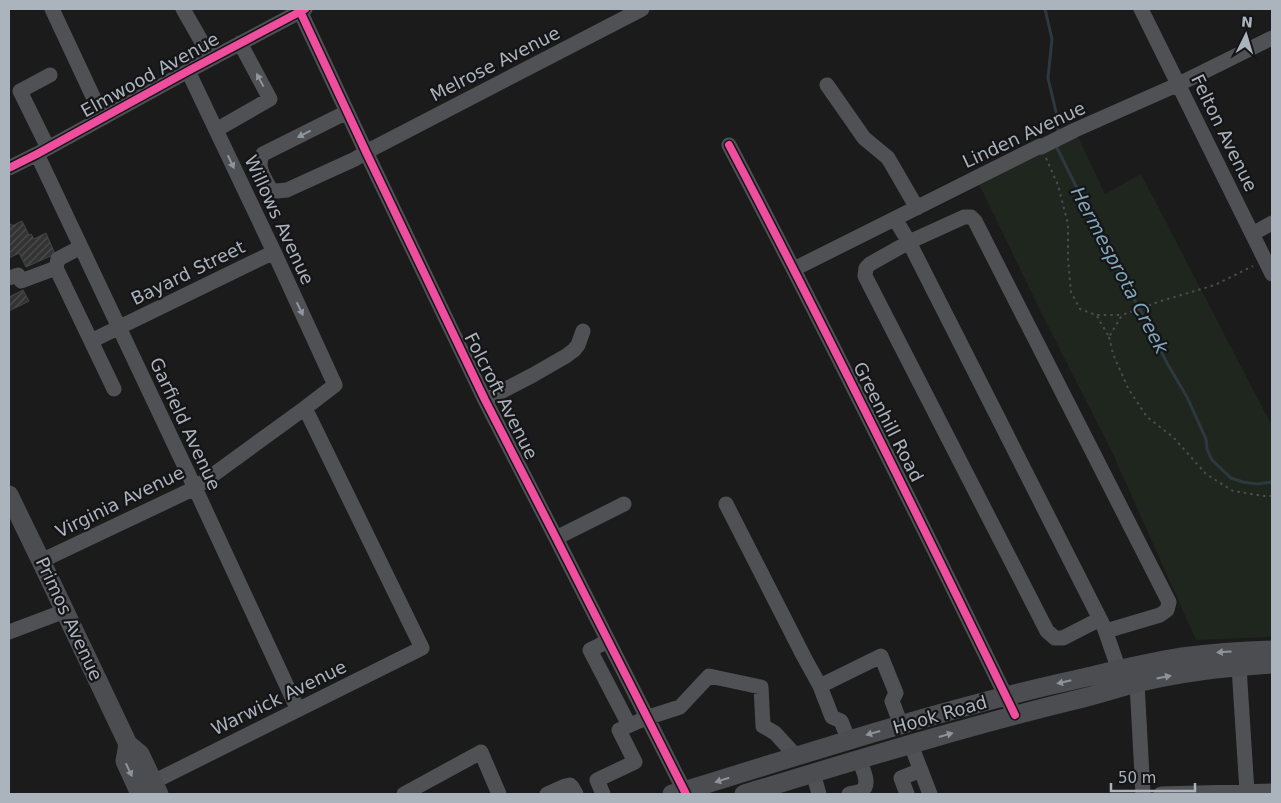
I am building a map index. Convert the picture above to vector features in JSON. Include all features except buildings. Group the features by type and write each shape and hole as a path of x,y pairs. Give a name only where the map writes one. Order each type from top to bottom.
{"main road":[{"name":"Primos Avenue","path":"9,495 14,522 41,560 128,744 125,761 146,792"},
{"name":"Hook Road","path":"681,793 901,725 1006,696 1181,657 1222,652 1272,650"},
{"name":"Hook Road","path":"744,794 780,789 813,773 1015,714 1137,683 1197,671 1272,664"}],"street":[{"path":"52,9 103,118"},
{"path":"183,9 211,58"},
{"name":"Melrose Avenue","path":"347,112 263,154 260,160 260,168 271,190 287,190 356,160 366,152 642,9"},
{"name":"Felton Avenue","path":"1141,9 1272,274"},
{"name":"Elmwood Avenue","path":"9,168 301,10"},
{"name":"Folcroft Avenue","path":"301,10 347,112 485,400 608,641 681,793"},
{"name":"Linden Avenue","path":"794,270 1040,146 1179,84 1272,38"},
{"path":"216,130 270,99 240,43"},
{"name":"Willows Avenue","path":"188,71 274,252 334,385"},
{"name":"Garfield Avenue","path":"50,74 20,91 42,151 81,247 298,710"},
{"path":"827,85 864,138 888,158 917,208"},
{"name":"Greenhill Road","path":"729,145 902,482 1015,714"},
{"path":"964,216 971,216 975,221 1169,602 1167,610 1160,615 1103,625 1063,638 1055,638 1047,632 865,276 866,268 870,264 909,242 964,216"},
{"path":"895,219 909,242 1103,625 1119,670"},
{"path":"1252,234 1272,223"},
{"path":"81,247 58,259 56,268 114,390"},
{"name":"Bayard Street","path":"91,341 274,252"},
{"path":"9,278 18,275 21,281 56,268"},
{"path":"485,400 566,356 578,345 583,331"},
{"name":"Virginia Avenue","path":"41,560 195,488 334,385"},
{"name":"Warwick Avenue","path":"146,792 298,710 422,648 305,408"},
{"path":"556,538 624,504"},
{"path":"726,504 820,686 832,717 841,721 849,741"},
{"path":"9,632 65,610"},
{"path":"608,641 590,650 629,726"},
{"path":"820,686 881,656 896,693 892,702 901,725"},
{"path":"1239,667 1247,792"},
{"path":"603,794 597,780 634,762 619,730 646,718 680,707 709,676 761,687 763,726 775,733 797,757"},
{"path":"1137,683 1143,794"},
{"path":"911,744 930,794"},
{"path":"404,794 481,752 499,794"},
{"path":"849,794 863,790 867,782 859,760"},
{"path":"907,794 901,778 921,770"},
{"path":"813,773 819,794"},
{"path":"547,794 570,785 576,794"},
{"path":"1162,794 1272,791"}],"path":[{"path":"1041,147 1058,184 1068,224 1068,259 1071,292 1080,309 1096,316 1122,315 1215,285 1256,265"},
{"path":"1109,337 1122,315"},
{"path":"1096,316 1109,337 1113,354 1128,388 1147,417 1173,437 1206,474 1233,491 1272,496"}],"shaded area":[{"path":"1075,130 1105,194 1141,174 1272,426 1272,637 1196,640 1112,452 976,178"}],"waterway":[{"name":"Hermesprota Creek","path":"1045,9 1052,39 1048,78 1056,112 1058,133"},
{"name":"Hermesprota Creek","path":"1057,145 1119,273 1187,397 1206,439 1207,449 1212,460 1231,478 1257,484 1272,482"}],"cycle path":[{"path":"299,9 485,400 686,794"},
{"path":"9,168 305,9"},
{"path":"729,145 874,429 1015,715"}]}
